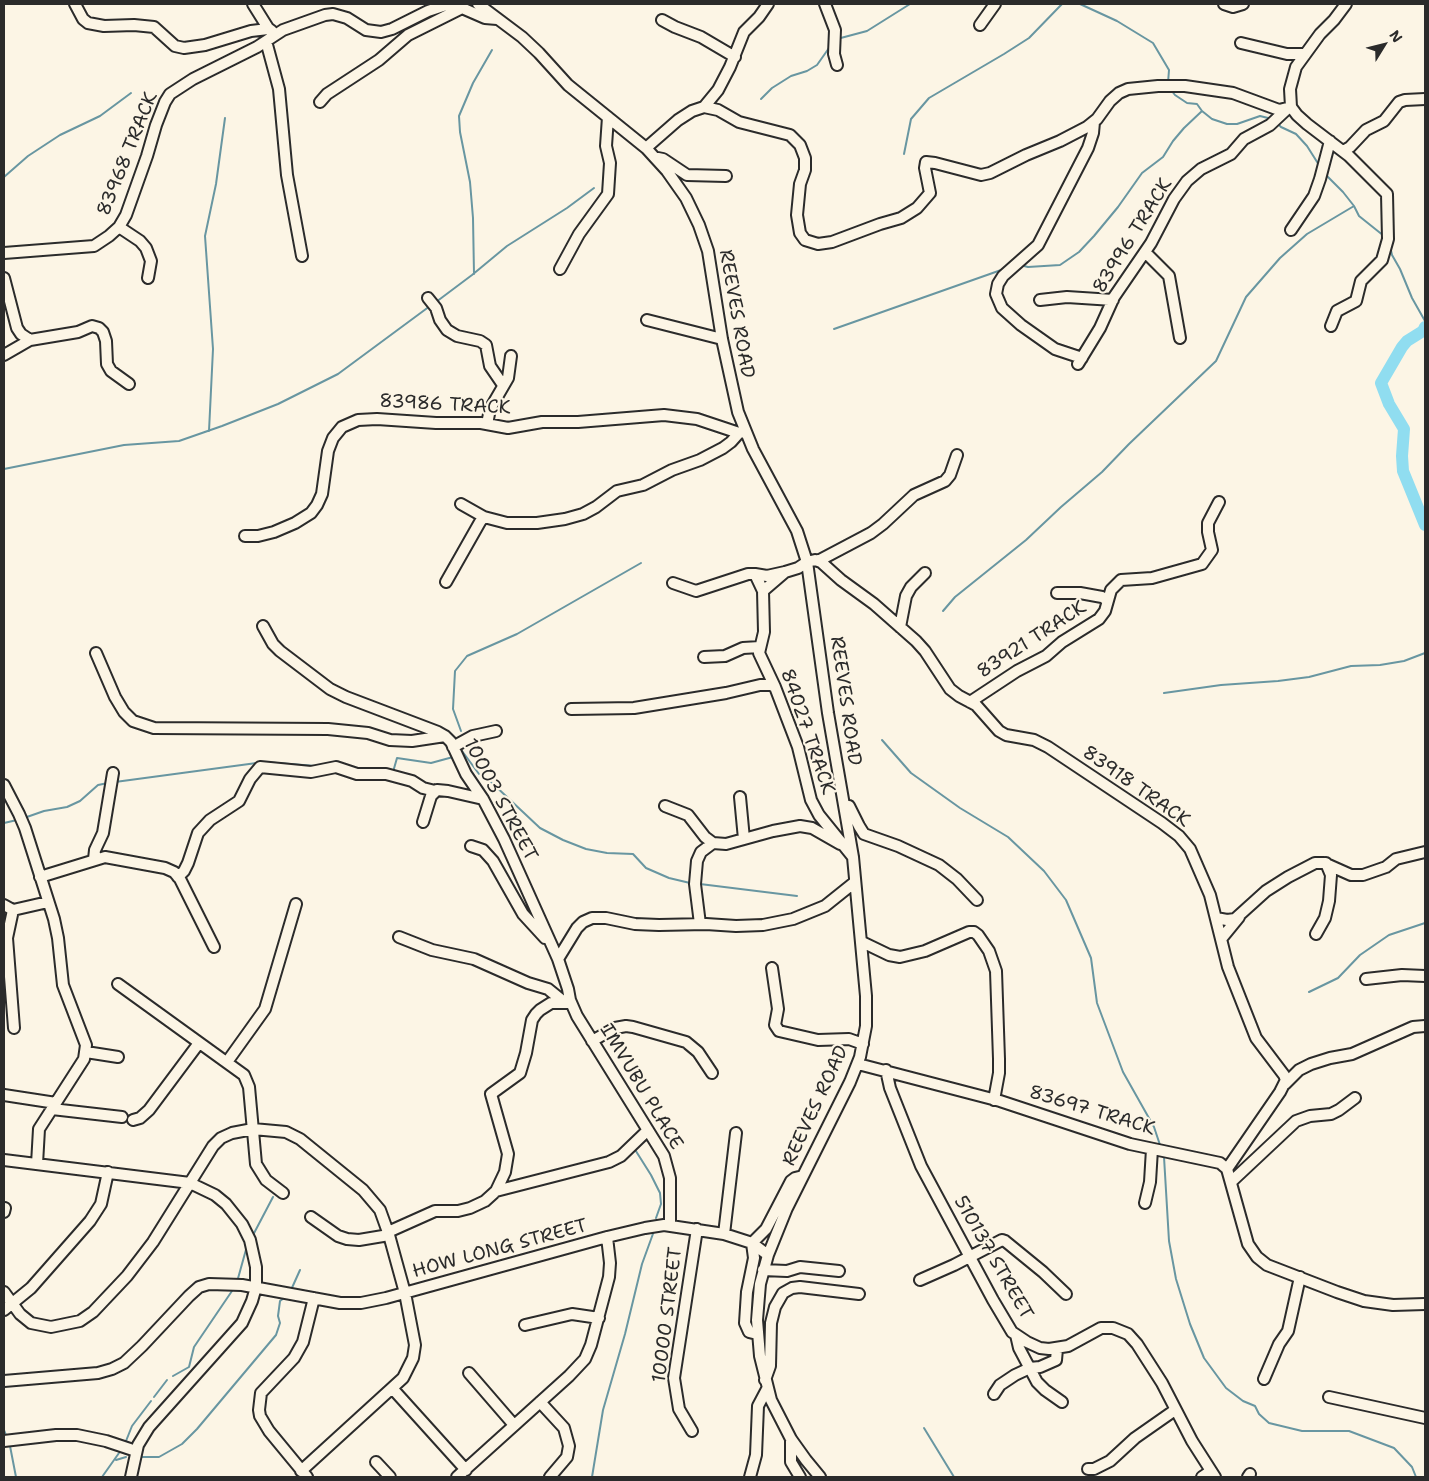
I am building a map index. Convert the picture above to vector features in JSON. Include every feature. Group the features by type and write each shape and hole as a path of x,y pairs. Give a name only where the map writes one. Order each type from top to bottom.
{"street":[{"path":"75,4 83,19 88,23 104,26 154,26 175,46 184,48 204,45 251,31 273,31"},
{"path":"253,4 273,31"},
{"name":"REEVES ROAD","path":"478,4 527,41 568,85 646,148 678,186 690,205 711,263 722,339 742,431 793,523 807,562 828,714 853,857 862,942 866,1026 858,1064 776,1232 768,1254 758,1295 757,1334 766,1384 777,1412 791,1439 820,1477"},
{"path":"704,107 718,90 735,57 744,32 759,17 768,4"},
{"path":"824,4 835,30 834,54 837,65"},
{"path":"980,25 994,4"},
{"path":"1224,4 1233,7 1243,4"},
{"path":"1289,109 1291,78 1296,67 1304,54 1346,4"},
{"name":"83968 TRACK","path":"4,253 94,246 109,236 119,227 132,200 156,125 170,94 193,78 242,55 266,41 273,31 333,14 347,18 370,32 382,32 446,5 462,8 485,18 498,19"},
{"path":"320,102 328,94 379,60 408,35 462,8"},
{"path":"662,20 700,37 735,57"},
{"path":"266,41 279,89 286,175 302,256"},
{"path":"1240,43 1287,54 1304,54"},
{"path":"646,148 678,120 692,111 704,107 718,110 740,122 783,133 795,139 800,145 806,165 799,195 798,222 804,239 818,244 832,242 901,218 917,208 930,192 924,168 927,162 977,174 987,174 1060,141 1094,122 1110,101 1122,91 1150,86 1185,86 1224,91 1274,109 1289,109 1359,164 1378,187 1387,194 1388,239 1382,260 1361,281 1356,301 1337,311 1331,326"},
{"path":"1343,151 1348,149 1366,130 1384,121 1398,102 1425,99"},
{"name":"83996 TRACK","path":"1094,122 1088,148 1038,245 1003,276 998,284 996,294 1002,308 1021,325 1056,349 1080,361 1100,328 1113,300 1145,252 1174,199 1190,177 1231,154 1244,139 1270,125 1289,109"},
{"path":"560,269 579,234 608,194 610,163 606,146 608,117"},
{"path":"1291,230 1314,196 1330,141"},
{"path":"655,157 663,159 687,175 712,174 726,176"},
{"path":"119,227 140,241 146,248 151,261 148,278"},
{"path":"1145,252 1169,276 1180,338"},
{"path":"4,278 17,328 21,334 30,340"},
{"path":"1040,300 1067,297 1113,300"},
{"path":"428,298 436,308 446,330 457,336 484,343 487,347 490,366 504,385"},
{"path":"647,320 722,339"},
{"path":"4,355 30,340 78,332 92,326 99,328 103,332 106,341 107,364 111,371 129,384"},
{"path":"487,424 490,409 508,378 511,356"},
{"name":"83986 TRACK","path":"245,536 258,536 274,532 295,523 311,513 322,494 328,451 333,438 342,427 353,422 376,419 487,424 508,428 542,422 578,422 664,414 697,419 742,431"},
{"path":"461,504 484,517 507,522 549,521 576,516 596,507 617,491 643,485 672,470 713,454 731,442 742,431"},
{"path":"673,583 696,591 748,574 767,576 798,568 807,562 818,561 871,533 889,519 911,497 945,481 950,475 958,455"},
{"name":"83921 TRACK","path":"970,702 1017,671 1046,656 1062,642 1099,619 1105,611 1111,590 1121,580 1148,579 1202,564 1212,550 1208,522 1219,502"},
{"path":"446,582 484,517"},
{"name":"83918 TRACK","path":"818,561 900,627 922,648 950,690 979,708 999,731 1006,735 1042,743 1179,836 1193,854 1210,895 1231,974 1256,1038 1284,1075 1285,1084"},
{"path":"763,591 785,572"},
{"path":"900,627 906,596 911,587 925,572"},
{"name":"84027 TRACK","path":"755,574 763,591 764,632 759,654 761,660 775,687 798,747 811,800 816,810 853,857"},
{"path":"1057,593 1080,593 1102,597 1107,600"},
{"name":"10003 STREET","path":"263,626 280,652 330,689 445,736 454,747 466,774 483,799 504,839 558,959 561,971"},
{"path":"704,657 725,656 743,648 760,647"},
{"path":"96,653 119,704 128,717 142,726 154,728 328,729 368,733 390,740 412,741 445,736"},
{"path":"571,708 634,708 726,693 760,685 775,687"},
{"path":"454,747 473,736 496,731"},
{"path":"178,877 188,863 198,833 210,820 239,801 250,779 260,767 311,772 329,767 358,774 386,774 412,781 423,788 435,791 448,791 483,799"},
{"path":"94,860 95,850 103,833 113,773"},
{"path":"4,785 25,828 58,938 63,985 85,1040 86,1052 76,1073 39,1129 37,1164"},
{"path":"423,822 431,796 435,791"},
{"path":"843,796 864,834 898,846 939,866 957,879 977,900"},
{"path":"740,797 744,840"},
{"path":"665,806 688,815 705,837 713,843 726,844 789,827 806,826 844,847"},
{"path":"700,924 695,884 697,861 701,852 713,843"},
{"path":"471,846 483,850 493,861 523,914 550,944"},
{"path":"1221,940 1239,916 1259,896 1288,876 1310,865 1320,862 1326,863 1346,873 1363,875 1386,868 1396,860 1425,852"},
{"path":"40,878 94,860 111,857 158,866 174,872 214,947"},
{"path":"1316,934 1325,918 1329,901 1331,875 1326,863"},
{"path":"558,959 578,928 583,922 592,918 606,918 635,924 659,926 764,924 793,919 825,906 856,882"},
{"path":"14,1028 7,938 8,907 48,902"},
{"path":"227,1062 265,1008 296,904"},
{"path":"1216,918 1230,920 1239,916"},
{"path":"862,942 888,955 900,957 925,952 969,932 974,932 978,935 989,951 996,970 999,1073 994,1100"},
{"path":"398,938 432,950 474,960 528,983 548,989 568,1003"},
{"path":"772,968 778,1009 775,1025 779,1031 818,1040 849,1039 863,1044"},
{"name":"IMVUBU PLACE","path":"561,971 568,989 568,1003 664,1156 670,1178 670,1225"},
{"path":"1366,979 1402,975 1425,976"},
{"path":"118,984 241,1072 248,1083 256,1164 266,1180 283,1193"},
{"path":"310,1217 338,1236 359,1240 389,1234 436,1211 458,1211 485,1201 496,1191 506,1172 508,1154 491,1094 520,1073 532,1020 536,1014 551,1003 568,1003"},
{"path":"1425,1026 1413,1027 1352,1054 1330,1058 1299,1070 1285,1084 1227,1169 1242,1227 1251,1249 1257,1257 1268,1265 1337,1292 1364,1300 1393,1305 1425,1304"},
{"path":"592,1041 614,1028 633,1027 686,1042 698,1052 712,1072"},
{"path":"133,1120 139,1119 149,1110 199,1043"},
{"path":"86,1052 118,1057"},
{"name":"83697 TRACK","path":"858,1064 994,1100 1130,1144 1217,1162 1223,1164 1227,1169"},
{"name":"510137 STREET","path":"886,1070 890,1088 916,1155 1002,1317 1016,1335 1027,1342 1040,1348 1057,1349"},
{"path":"4,1095 54,1106 122,1117"},
{"path":"1231,1182 1296,1121 1310,1116 1331,1114 1340,1110 1355,1098"},
{"path":"4,1292 8,1307 37,1325 51,1327 80,1321 93,1312 127,1276 163,1229 213,1146 221,1138 232,1133 253,1129 286,1132 300,1139 368,1194 380,1210 389,1234 405,1293 414,1336 415,1351 403,1378 304,1474 276,1441 259,1413 260,1397 299,1350 306,1335 314,1298"},
{"path":"496,1191 609,1162 621,1156 648,1130"},
{"path":"724,1234 736,1133"},
{"path":"1145,1203 1150,1182 1152,1149"},
{"path":"4,1160 190,1183 214,1195 230,1208 242,1224 250,1240 254,1256 256,1287 252,1302 242,1323 149,1426 141,1438 136,1451 131,1477"},
{"path":"8,1307 31,1288 93,1217 101,1204 108,1172"},
{"path":"757,1334 749,1332 745,1324 747,1292 754,1258 752,1244 766,1229 791,1181 803,1176"},
{"name":"HOW LONG STREET","path":"4,1381 98,1373 117,1366 132,1356 199,1287 214,1284 256,1287 340,1303 361,1303 405,1293 607,1237 652,1226 670,1225 724,1234 752,1244 768,1254"},
{"name":"10000 STREET","path":"692,1431 679,1409 674,1378 697,1229"},
{"path":"457,1477 570,1376 585,1359 591,1344 610,1271 607,1237"},
{"path":"920,1280 970,1258 1002,1240 1043,1272 1066,1294"},
{"path":"763,1270 787,1271 800,1267 839,1271"},
{"path":"1264,1379 1279,1344 1288,1331 1300,1277"},
{"path":"750,1477 756,1455 758,1406 770,1366 771,1323 775,1306 783,1293 792,1288 800,1287 859,1294"},
{"path":"525,1325 572,1314 598,1318"},
{"path":"994,1394 1006,1380 1030,1368 1040,1367 1056,1360 1057,1349 1076,1343 1100,1328 1120,1330 1128,1334 1137,1344 1162,1382 1175,1410 1213,1474 1202,1477"},
{"path":"1016,1335 1019,1348 1037,1382 1044,1390 1062,1402"},
{"path":"469,1373 514,1425"},
{"path":"392,1388 466,1470"},
{"path":"1329,1397 1425,1418"},
{"path":"540,1402 564,1428 569,1446 567,1457 550,1477"},
{"path":"1088,1469 1094,1469 1110,1461 1135,1438 1175,1410"},
{"path":"4,1441 56,1435 77,1435 98,1439 136,1451"},
{"path":"791,1439 790,1462 800,1477"},
{"path":"376,1462 390,1477"}],"waterway":[{"path":"837,39 867,31 910,4"},
{"path":"904,154 911,119 929,98 1029,38 1062,4"},
{"path":"1080,4 1117,21 1153,43 1169,70 1168,83"},
{"path":"761,99 772,88 791,76 807,71 817,65 829,48"},
{"path":"474,274 470,182 460,132 459,116 473,83 492,50"},
{"path":"1171,90 1187,103 1197,104 1212,119 1227,124 1237,124 1260,116 1272,119"},
{"path":"4,177 28,156 60,135 100,116 131,93"},
{"path":"1020,265 1028,267 1060,265 1079,252 1118,207 1142,173 1163,157 1184,128 1202,111"},
{"path":"209,431 213,349 205,236 216,184 225,118"},
{"path":"1278,124 1296,134 1307,146 1319,165"},
{"path":"1326,175 1343,192 1359,216 1384,236"},
{"path":"436,302 507,246 567,208 594,188"},
{"path":"943,611 955,597 1026,540 1102,472 1216,361 1246,297 1280,258 1307,234 1354,206"},
{"path":"1390,246 1392,255 1412,298 1425,321"},
{"path":"834,329 1004,269"},
{"path":"4,469 124,445 179,441 222,426 278,404 338,374 430,306"},
{"path":"1425,327 1423,331 1407,341 1402,347 1381,383 1389,404 1404,429 1403,471 1425,525"},
{"path":"461,731 453,709 455,671 467,656 517,634 641,563"},
{"path":"1164,693 1221,685 1309,677 1351,666 1380,665 1404,661 1425,653"},
{"path":"882,740 911,773 960,808 1008,837 1044,871 1066,900 1091,958 1097,1003 1123,1072 1154,1127 1160,1145"},
{"path":"462,751 479,774"},
{"path":"393,772 397,758 431,763 453,757"},
{"path":"115,782 264,762 316,766"},
{"path":"485,780 491,782 540,828 563,840 586,849 607,853 633,854 646,868 669,878 690,883"},
{"path":"24,818 44,811 67,807 80,801 98,785 108,783"},
{"path":"4,823 17,820"},
{"path":"700,884 797,896"},
{"path":"1309,992 1338,978 1360,955 1389,935 1425,923"},
{"path":"634,1148 660,1193 661,1204 656,1218"},
{"path":"1164,1157 1169,1241 1176,1279 1190,1324 1204,1358 1226,1388 1243,1401 1255,1406 1259,1414 1269,1423 1302,1431 1349,1431 1394,1448 1412,1467 1416,1477"},
{"path":"252,1237 273,1197"},
{"path":"592,1477 603,1410 625,1334 642,1264 654,1231"},
{"path":"237,1282 247,1246"},
{"path":"291,1290 300,1270"},
{"path":"173,1376 189,1367 194,1347 234,1288"},
{"path":"140,1457 159,1457 182,1444 197,1429 276,1335 280,1323 278,1316 280,1301 284,1298"},
{"path":"154,1397 167,1380"},
{"path":"126,1441 132,1426 151,1401"},
{"path":"924,1428 954,1477"},
{"path":"4,1430 6,1435"},
{"path":"10,1446 16,1477"},
{"path":"102,1477 119,1453"},
{"path":"116,1460 126,1457"}]}
